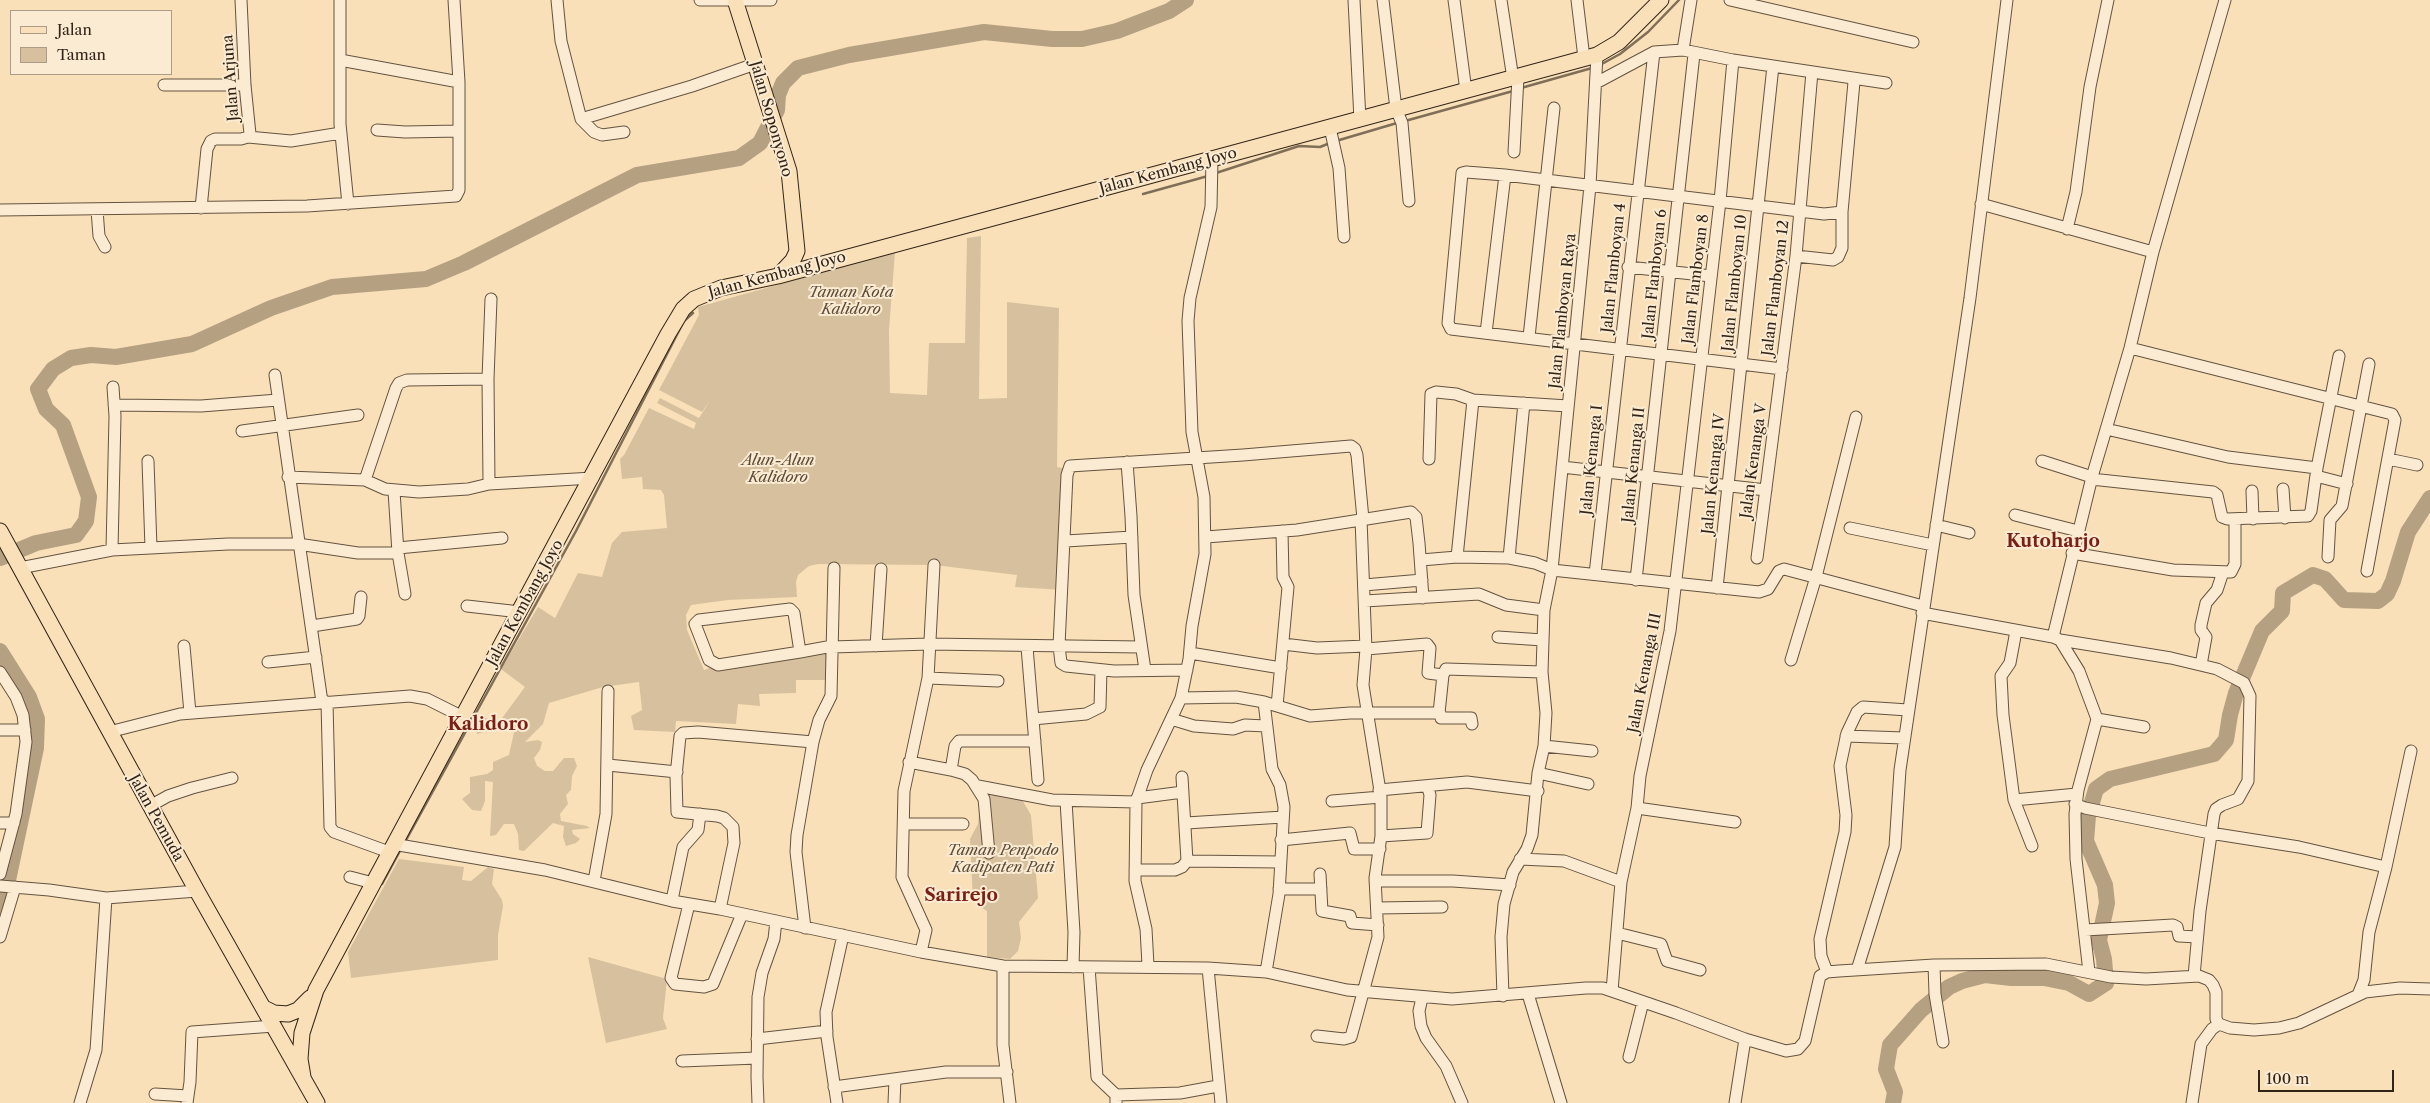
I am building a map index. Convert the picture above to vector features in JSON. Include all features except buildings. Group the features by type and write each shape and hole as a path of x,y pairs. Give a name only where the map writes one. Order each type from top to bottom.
{"main road":[{"name":"Jalan Soponyono","path":"735,0 782,144 788,171 797,240"},
{"name":"Jalan Kembang Joyo","path":"303,1077 300,1059 302,1033 316,990 373,883 397,847 463,717 683,309 703,294 778,276 1212,158 1360,120 1590,56 1619,42 1661,0"},
{"path":"797,240 808,257 832,261"},
{"path":"778,276 793,260 797,251 797,240"},
{"name":"Jalan Pemuda","path":"2,535 197,892 317,1103"},
{"path":"264,1008 280,1014 294,1013 316,990"}],"street":[{"name":"Jalan Arjuna","path":"201,208 207,149 211,141 248,137 241,0"},
{"path":"340,0 341,133 348,204"},
{"path":"0,210 97,210 348,204 456,196 459,190 459,82 454,0"},
{"path":"557,0 561,41 581,119 594,132 602,135 624,132"},
{"path":"700,0 771,0"},
{"path":"1354,0 1360,120"},
{"path":"1383,0 1396,109 1402,123 1409,201"},
{"path":"1454,0 1466,91"},
{"path":"1501,0 1516,78 1514,152"},
{"name":"Jalan Flamboyan Raya","path":"1502,996 1502,919 1510,885 1532,835 1538,791 1538,773 1544,746 1546,713 1542,672 1544,610 1552,570 1590,186 1596,83 1577,0"},
{"name":"Jalan Flamboyan 6","path":"1661,354 1679,197 1691,0"},
{"path":"1730,0 1913,42"},
{"path":"1857,970 1895,847 1904,738 1970,298 2007,0"},
{"path":"2067,229 2076,192 2090,88 2108,0"},
{"path":"2089,972 2095,929 2076,859 2097,720 2079,671 2057,639 2078,531 2130,348 2153,252 2225,0"},
{"path":"1596,83 1654,52 1688,52 1886,83"},
{"name":"Jalan Flamboyan 4","path":"1620,349 1654,52"},
{"path":"340,60 459,82"},
{"name":"Jalan Flamboyan 8","path":"1702,359 1720,201 1733,60"},
{"path":"581,119 692,86 755,64"},
{"name":"Jalan Flamboyan 10","path":"1742,363 1773,66"},
{"name":"Jalan Flamboyan 12","path":"1782,368 1801,211 1812,72"},
{"path":"1796,256 1833,260 1838,257 1842,248 1842,212 1854,82 1851,78"},
{"path":"164,86 245,85"},
{"path":"1529,337 1554,108"},
{"path":"1330,128 1339,168 1344,237"},
{"path":"377,130 405,132 459,131"},
{"path":"248,137 291,141 341,133"},
{"path":"1148,965 1145,920 1136,888 1137,800 1147,770 1180,698 1190,653 1206,537 1204,497 1192,432 1190,298 1211,206 1212,158"},
{"path":"1782,368 1451,329 1448,324 1462,174 1466,172 1505,175 1824,214 1842,212"},
{"path":"1486,333 1505,175"},
{"path":"1981,204 2153,252"},
{"path":"97,210 99,236 105,246"},
{"path":"1628,267 1711,276"},
{"path":"489,484 488,379 491,299"},
{"path":"2130,348 2385,412 2394,416 2388,460 2367,572"},
{"name":"Jalan Kenanga I","path":"1595,574 1620,349"},
{"name":"Jalan Kenanga II","path":"1636,580 1661,354"},
{"path":"2042,461 2092,478 2214,492 2217,495 2223,518 2302,518 2310,514 2316,472 2339,356"},
{"name":"Jalan Kenanga III","path":"1612,991 1621,882 1637,808 1640,776 1670,630 1702,359"},
{"name":"Jalan Kenanga IV","path":"1717,588 1742,363"},
{"path":"2328,557 2330,520 2342,506 2369,364"},
{"name":"Jalan Kenanga V","path":"1756,558 1782,368"},
{"path":"275,375 298,544 325,702 330,827 334,832 397,847 490,859 689,904 920,952 1003,966 1089,967 1148,965 1266,972 1362,992 1422,998 1452,999 1603,988 1744,1039 1786,1051 1803,1046 1819,979 1827,972 1934,965 2046,964 2107,976 2146,978 2194,976 2205,978 2213,985 2216,992 2216,1019 2219,1024 2230,1028 2279,1028 2312,1018 2365,992 2400,988 2430,989"},
{"path":"365,480 399,383 407,380 488,379"},
{"path":"112,550 113,386"},
{"path":"1429,459 1432,394 1436,392 1456,394 1473,400 1568,406"},
{"path":"114,405 201,406 278,400"},
{"path":"1457,557 1473,400"},
{"path":"1509,558 1524,403"},
{"path":"242,431 282,427 358,415"},
{"path":"1791,660 1816,577 1856,417"},
{"path":"2106,429 2228,457 2316,472 2347,484"},
{"path":"1187,670 1101,670 1066,666 1061,663 1059,646 1066,542 1067,475 1070,466 1354,447 1357,455 1362,519 1366,648 1363,685 1380,794 1381,836 1375,881 1378,925 1377,944 1350,1038 1316,1036"},
{"path":"2388,460 2417,465"},
{"path":"148,461 151,548"},
{"path":"1127,462 1134,595 1140,647 1145,670"},
{"path":"1562,467 1766,490"},
{"path":"288,477 365,480 394,491 468,489 489,484 593,478"},
{"path":"2283,489 2285,518"},
{"path":"394,491 398,551 405,594"},
{"path":"2252,492 2253,519"},
{"path":"1206,537 1282,531 1408,511 1414,513 1421,560 1423,598"},
{"path":"2015,515 2078,531"},
{"path":"2072,554 2155,568 2231,572 2235,564 2235,519"},
{"path":"1936,525 1970,534"},
{"path":"1850,528 1933,545"},
{"path":"1278,706 1288,587 1284,577 1282,531"},
{"path":"1066,542 1132,537"},
{"path":"19,565 112,550 228,544 298,544 358,553 398,551 502,538"},
{"path":"1421,560 1457,557 1509,558 1552,570 1675,585 1764,590 1772,583 1779,571 1784,569 1923,610 2057,639 2171,658 2201,665 2239,680 2250,696 2251,705 2248,737 2248,781 2238,799 2216,809 2210,833 2194,976"},
{"path":"920,952 926,930 902,877 904,791 928,678 934,566"},
{"path":"805,928 796,844 813,742 819,720 831,696 834,568"},
{"path":"876,646 881,569"},
{"path":"2201,665 2206,637 2201,625 2206,603 2217,590 2223,572"},
{"path":"1364,585 1422,580"},
{"path":"1365,601 1479,594 1506,605 1544,610"},
{"path":"312,626 357,619 361,597"},
{"path":"468,606 520,612"},
{"path":"800,652 794,613 790,609 699,620 695,624 710,660 715,664 800,652 832,647 930,644 1027,647 1140,647"},
{"path":"2016,631 2010,663 2001,676 2003,715 2014,800 2032,846"},
{"path":"1498,637 1543,640"},
{"path":"1283,644 1317,648 1366,648 1428,644 1430,648 1428,673 1443,675"},
{"path":"184,646 190,713"},
{"path":"1027,647 1038,780"},
{"path":"1190,653 1281,668"},
{"path":"268,662 316,657"},
{"path":"1472,724 1471,718 1441,718 1443,675 1446,669 1542,672"},
{"path":"1033,719 1086,714 1100,707 1101,670"},
{"path":"0,672 16,697 23,715 26,742 14,823 0,874"},
{"path":"928,678 998,681"},
{"path":"594,881 606,814 608,691"},
{"path":"109,732 151,720 190,713 325,702 418,697 433,701 463,717"},
{"path":"1180,698 1236,697 1264,702 1310,716 1350,713 1440,713"},
{"path":"1264,702 1272,770 1283,795 1279,889 1266,972"},
{"path":"1827,972 1821,956 1820,939 1845,832 1846,815 1840,766 1846,736 1860,708 1870,706 1908,710"},
{"path":"1171,719 1194,726 1233,729 1245,725 1266,726"},
{"path":"2097,720 2144,727"},
{"path":"0,730 25,730"},
{"path":"720,909 731,858 734,830 730,822 724,818 677,812 677,772 680,736 683,733 813,742"},
{"path":"1846,736 1904,738"},
{"path":"950,770 955,746 959,742 1035,741"},
{"path":"1544,746 1592,751"},
{"path":"2365,992 2364,980 2369,932 2386,867 2411,751"},
{"path":"909,762 965,774 978,786 984,799 989,853"},
{"path":"608,765 677,772"},
{"path":"1538,773 1588,784"},
{"path":"1182,777 1187,861"},
{"path":"150,806 168,796 232,778"},
{"path":"1332,801 1424,786 1467,782 1538,791"},
{"path":"978,786 1066,801 1137,800 1183,792"},
{"path":"1381,836 1427,833 1430,794 1428,788 1424,786"},
{"path":"2014,800 2083,804 2210,833 2300,847 2386,867"},
{"path":"1066,801 1074,932 1073,967"},
{"path":"1637,808 1734,822"},
{"path":"672,900 683,847 698,830 700,814"},
{"path":"1186,824 1283,817"},
{"path":"0,823 14,823"},
{"path":"904,824 963,824"},
{"path":"1281,840 1350,833 1354,849 1380,849"},
{"path":"1520,859 1564,861 1621,882"},
{"path":"1135,870 1174,870 1179,869 1187,861 1280,862"},
{"path":"1320,874 1322,911 1350,916 1352,923 1378,925"},
{"path":"350,878 373,883"},
{"path":"1375,881 1453,881 1510,885"},
{"path":"0,938 7,886 106,898 197,892"},
{"path":"1279,889 1321,889"},
{"path":"80,1103 96,1050 106,898"},
{"path":"689,904 671,978 676,984 704,987 713,984 742,914"},
{"path":"1377,908 1442,907"},
{"path":"758,1103 757,1039 760,983 774,939 776,921"},
{"path":"2095,929 2173,925 2177,927 2179,936 2197,937"},
{"path":"1618,933 1661,944 1667,961 1700,970"},
{"path":"837,1103 826,1031 827,1003 843,935"},
{"path":"1934,965 1935,994 1944,1042"},
{"path":"1003,966 1003,1045 1010,1103"},
{"path":"1089,967 1097,1077 1116,1099 1180,1093 1218,1086"},
{"path":"1208,968 1221,1103"},
{"path":"1528,994 1561,1103"},
{"path":"1422,998 1419,1011 1421,1026 1426,1038 1446,1066 1462,1103"},
{"path":"1629,1057 1643,1002"},
{"path":"2192,1103 2201,1044 2212,1029 2219,1024"},
{"path":"155,1094 187,1099 192,1032 274,1026"},
{"path":"757,1039 826,1031"},
{"path":"1735,1103 1744,1039"},
{"path":"682,1061 758,1058"},
{"path":"834,1087 946,1072 1007,1072"},
{"path":"894,1103 895,1079"}],"green space":[{"path":"981,236 979,399 1007,398 1007,302 1059,308 1057,467 1068,469 1063,590 1015,587 1017,575 934,565 818,564 809,566 798,575 796,582 797,597 728,600 691,605 686,615 687,630 704,670 718,665 827,647 828,680 796,680 796,693 759,694 760,706 738,704 736,724 676,721 675,732 634,730 631,716 642,710 639,682 603,687 549,703 543,724 525,742 538,740 542,742 540,750 534,758 537,766 545,771 553,771 564,758 574,758 577,766 572,776 571,790 566,795 568,804 560,814 561,821 590,828 572,830 573,834 580,839 576,843 566,846 563,837 564,826 553,823 524,851 519,850 518,834 514,824 504,824 496,835 490,836 493,782 485,781 485,801 481,811 472,810 462,799 470,793 470,777 487,774 493,770 493,762 509,755 516,723 477,734 477,727 484,718 490,719 497,725 525,687 501,669 538,607 555,618 578,573 602,577 612,543 622,532 667,528 664,495 661,490 643,489 642,477 622,479 620,459 649,408 694,429 696,423 657,403 660,398 699,418 711,399 702,412 659,390 699,315 698,307 895,252 889,330 890,393 927,395 929,343 965,343 967,238"},
{"name":"Taman Penpodo Kadipaten Pati","path":"981,790 1021,798 1031,815 1038,898 1019,922 1021,938 1018,951 1010,959 987,957 987,911 973,902 970,839 978,824"},
{"path":"399,859 464,867 462,880 471,881 488,867 494,869 492,884 502,900 503,906 498,935 498,960 351,978 348,952"},
{"path":"588,957 667,979 663,1018 667,1029 606,1043"}],"waterway":[{"path":"0,558 36,543 76,535 86,521 89,497 63,425 46,409 38,389 53,369 71,358 91,355 116,357 192,344 271,308 332,287 426,279 464,263 637,175 739,158 760,143 777,110 778,95 783,83 798,68 849,55 984,32 1052,39 1082,39 1117,31 1169,11 1186,0"},
{"path":"1600,65 1620,54 1648,32 1679,0"},
{"path":"1521,88 1592,68"},
{"path":"1405,121 1513,91"},
{"path":"1336,141 1397,123"},
{"path":"1216,173 1299,146 1320,147 1330,143"},
{"path":"1143,194 1208,176"},
{"path":"405,842 576,531 684,321 693,313"},
{"path":"1893,1103 1895,1092 1886,1069 1890,1045 1921,1010 1949,987 1962,981 1985,975 2011,978 2044,978 2069,983 2089,994 2106,983 2104,959 2099,940 2107,903 2105,885 2086,841 2088,816 2096,789 2110,779 2214,754 2226,740 2236,693 2262,631 2282,611 2283,593 2313,575 2325,579 2344,600 2378,601 2387,594 2393,581 2408,532 2430,498"},
{"path":"0,651 29,697 37,719 36,748 0,918"},
{"path":"382,884 401,849"}],"district":[{"name":"Kutoharjo","path":"2053,542"},
{"name":"Kalidoro","path":"488,725"},
{"name":"Sarirejo","path":"961,896"}],"park label":[{"name":"Taman Kota Kalidoro","path":"851,302"},
{"name":"Alun-Alun Kalidoro","path":"778,470"}]}
